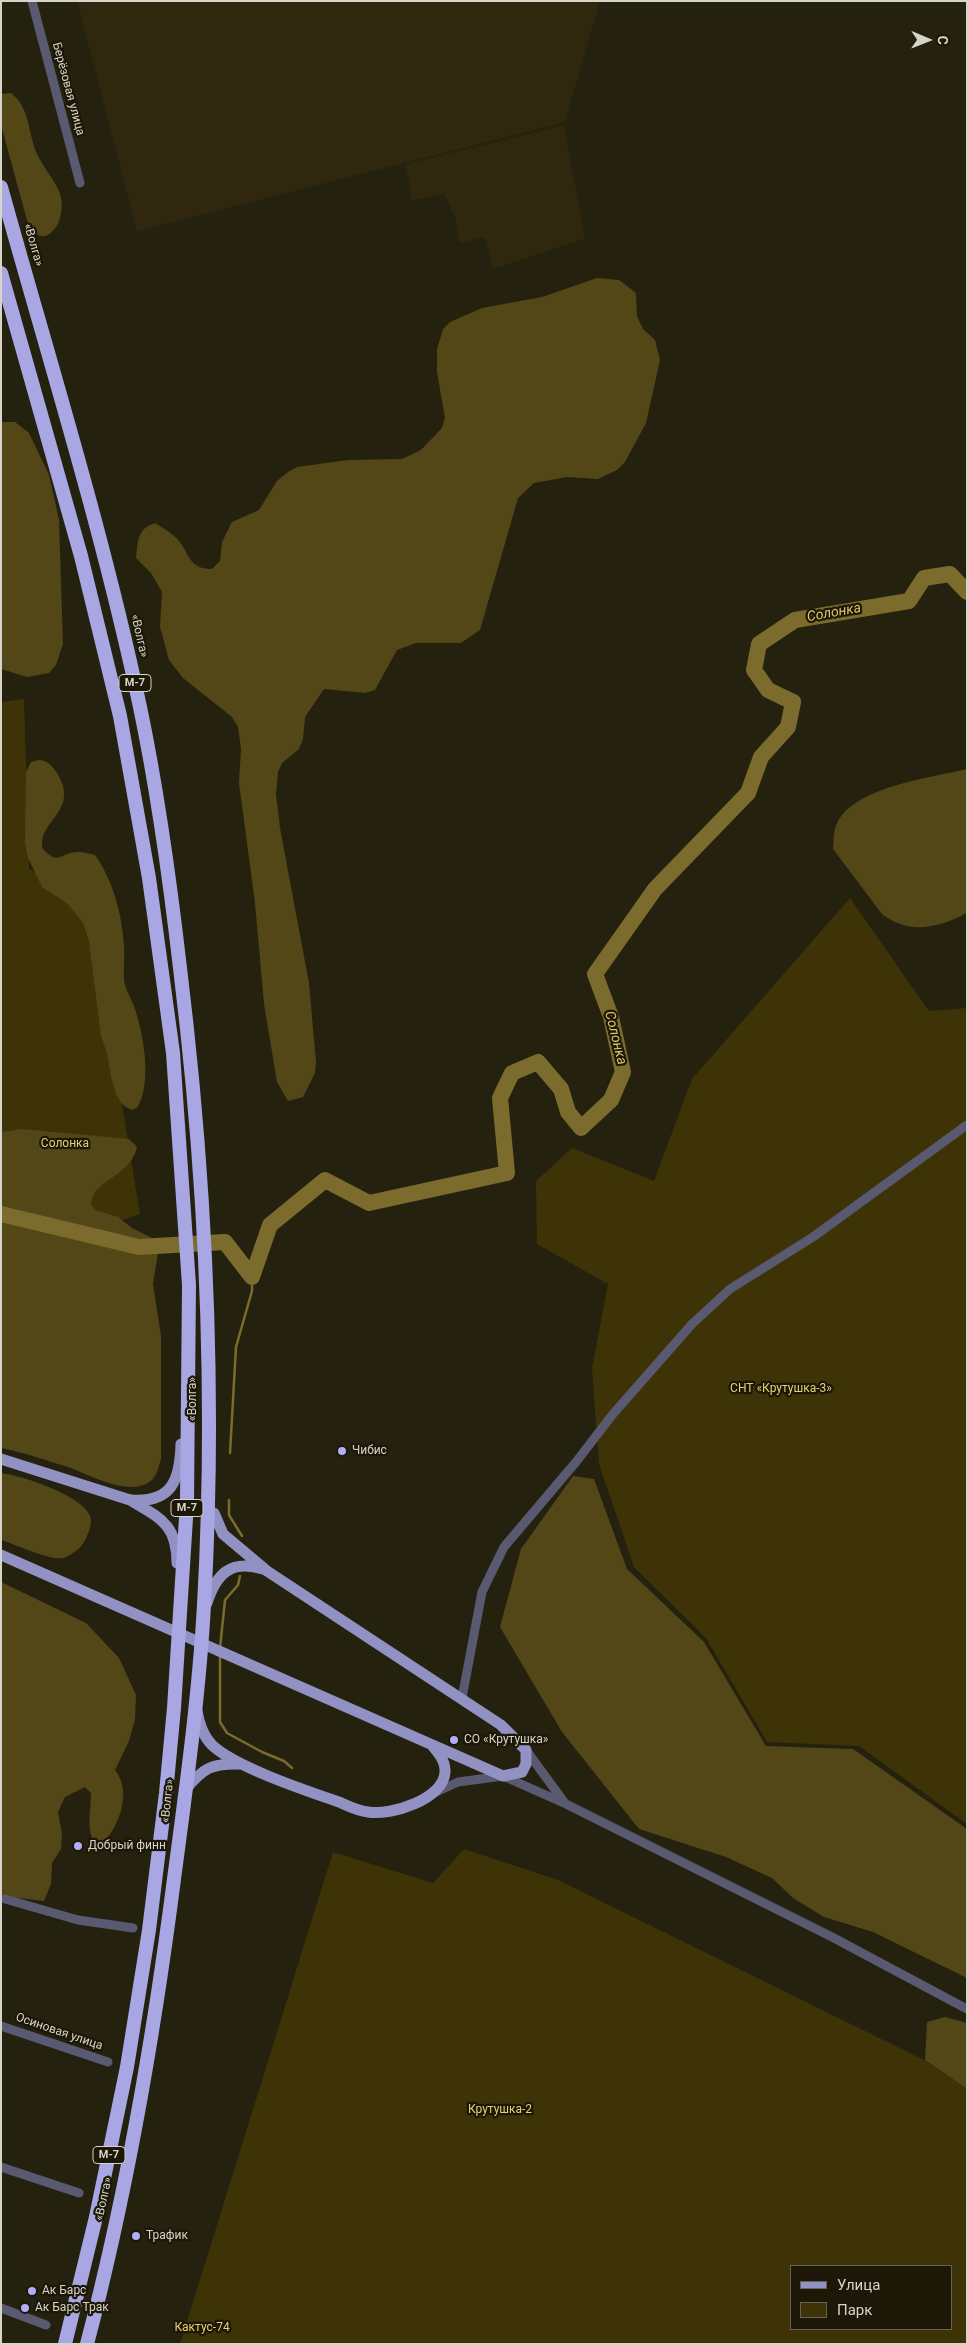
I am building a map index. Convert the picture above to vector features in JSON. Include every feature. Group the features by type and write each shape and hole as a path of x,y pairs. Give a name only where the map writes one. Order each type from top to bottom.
{"highway":[{"name":"«Волга»","path":"1,186 104,551 141,711 170,884 190,1051 208,1284 208,1463 204,1608 195,1702 163,1965 134,2133 87,2344"},
{"name":"«Волга»","path":"1,273 81,556 120,716 149,878 171,1043 184,1194 189,1285 187,1502 182,1605 168,1771 144,1965 128,2067 113,2140 65,2344"}],"main road":[{"path":"130,1500 150,1500 164,1494 172,1487 178,1472 182,1432 187,1412"},
{"path":"1,1459 130,1500 167,1523 174,1535 177,1548 178,1586 182,1605"},
{"path":"208,1463 214,1491 210,1594"},
{"path":"1,1555 503,1776 522,1772 526,1764 526,1750 501,1725 267,1571 223,1534 214,1513"},
{"path":"204,1608 217,1578 232,1568 248,1566 267,1571"},
{"path":"195,1702 200,1724 207,1739 215,1747 242,1764 316,1794 368,1812 385,1812 402,1808 434,1793 444,1778 445,1771 442,1759 431,1744"},
{"path":"184,1790 203,1771 212,1766 224,1763 242,1764"}],"street":[{"name":"Берёзовая улица","path":"32,1 80,183"},
{"path":"462,1698 482,1592 504,1547 576,1462 613,1414 692,1324 730,1289 813,1237 967,1124"},
{"path":"526,1750 552,1788 566,1804"},
{"path":"434,1793 458,1782 503,1776 566,1804 832,1937 967,2009"},
{"path":"5,1899 78,1920 133,1928"},
{"name":"Осиновая улица","path":"1,2026 108,2062"},
{"path":"1,2167 79,2193"},
{"path":"1,2308 46,2325"}],"shaded area":[{"path":"77,1 600,1 565,122 137,231"},
{"path":"564,125 585,239 493,269 485,237 459,243 455,217 444,194 412,200 406,164"}],"green space":[{"path":"11,93 23,107 38,156 56,185 61,200 62,208 58,224 46,236 40,236 30,231 1,125 1,94"},
{"path":"597,278 619,280 636,293 637,316 643,329 655,340 660,360 646,423 625,462 617,470 598,479 567,477 534,483 518,498 480,630 461,643 416,643 397,650 375,690 365,693 324,689 305,717 303,739 299,749 282,763 278,772 276,794 280,828 309,983 316,1062 315,1073 303,1097 288,1101 277,1082 264,1004 255,903 239,783 241,749 238,727 232,717 183,678 169,660 160,627 162,592 151,573 136,558 140,536 145,529 155,523 180,542 189,558 197,566 212,569 220,561 222,542 232,522 259,510 277,481 288,472 297,467 348,460 402,459 421,450 442,428 445,418 437,372 437,349 443,329 450,322 482,308 542,297"},
{"path":"1,422 15,422 29,433 49,475 59,520 63,644 56,665 49,673 27,677 1,669"},
{"name":"Солонка","path":"24,699 29,869 94,902 118,1080 140,1214 119,1221 1,1196 1,702"},
{"path":"39,760 50,764 57,773 63,786 64,797 61,807 46,831 43,839 43,849 48,854 57,858 73,852 95,855 107,875 116,898 124,945 125,983 139,1023 145,1061 142,1098 137,1108 131,1110 122,1104 116,1094 111,1077 107,1053 101,1036 89,941 83,923 68,904 42,887 28,858 25,842 26,772 31,762"},
{"path":"967,769 967,913 945,922 924,927 913,927 892,921 882,914 833,849 836,826 844,813 857,802 874,793 893,786"},
{"name":"СНТ «Крутушка-3»","path":"850,898 929,1011 967,1008 967,1824 859,1746 767,1742 706,1638 634,1567 599,1464 592,1368 608,1284 537,1244 536,1181 572,1148 654,1181 692,1079"},
{"path":"22,1129 129,1139 137,1147 133,1158 127,1166 98,1189 93,1196 91,1205 95,1210 118,1217 132,1228 156,1240 159,1246 153,1284 161,1336 161,1459 155,1476 146,1484 137,1487 116,1485 65,1466 1,1448 1,1132"},
{"path":"1,1473 49,1487 83,1507 89,1514 91,1522 86,1539 81,1546 67,1557 57,1558 41,1555 1,1540"},
{"path":"573,1476 594,1479 627,1569 704,1642 766,1746 853,1749 967,1829 967,1978 873,1932 824,1917 793,1898 772,1878 726,1857 639,1829 562,1732 500,1627 521,1549"},
{"path":"1,1582 86,1623 119,1658 136,1695 135,1719 129,1741 115,1770 123,1788 122,1808 119,1818 103,1843 94,1843 90,1831 91,1793 85,1787 65,1797 58,1812 62,1834 61,1849 52,1863 51,1884 44,1901 1,1896"},
{"name":"Крутушка-2","path":"464,1849 558,1880 924,2060 967,2089 967,2344 180,2344 333,1852 433,1883"},
{"path":"945,2017 967,2023 967,2089 925,2060 927,2022"}],"waterway":[{"name":"Солонка","path":"1,1214 139,1247 225,1242 252,1277 270,1225 325,1180 369,1203 507,1173 500,1098 512,1073 538,1062 561,1089 568,1112 581,1128 611,1100 623,1072 611,1017 595,974 655,889 748,793 761,757 788,727 793,702 768,690 754,670 759,644 795,620 909,601 924,578 950,574 967,592"},
{"path":"230,1453 236,1347 252,1291 252,1277"},
{"path":"229,1500 229,1515 242,1536"},
{"path":"220,1648 225,1600 238,1585 240,1576"},
{"path":"220,1656 220,1722 227,1733 262,1752 284,1761 292,1768"}],"place":[{"name":"Чибис","path":"342,1451"},
{"name":"СО «Крутушка»","path":"454,1740"},
{"name":"Добрый финн","path":"78,1846"},
{"name":"Трафик","path":"136,2236"},
{"name":"Ак Барс","path":"32,2291"},
{"name":"Ак Барс Трак","path":"25,2308"}],"park label":[{"name":"Кактус-74","path":"202,2328"}]}
